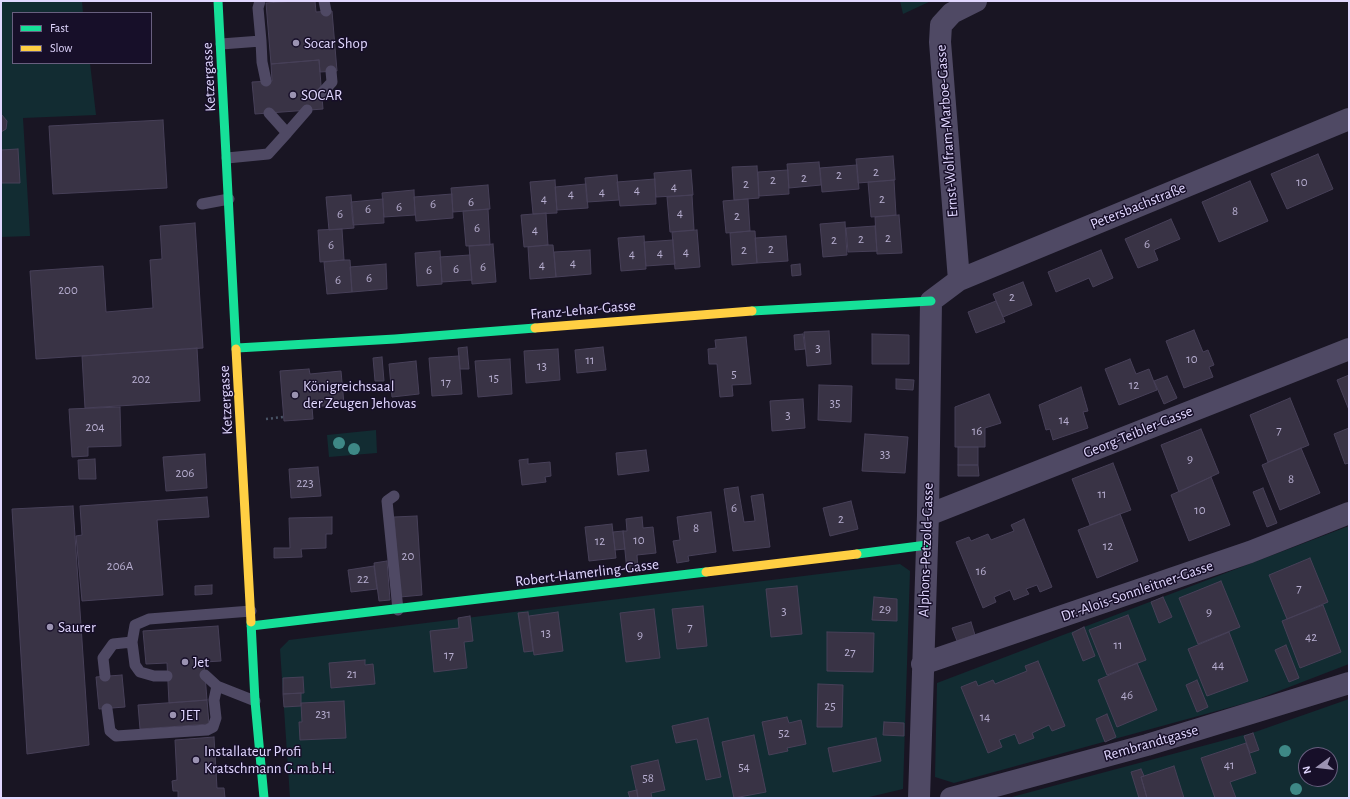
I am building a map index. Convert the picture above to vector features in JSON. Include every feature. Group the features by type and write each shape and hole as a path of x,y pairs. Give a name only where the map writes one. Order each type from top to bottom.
{"street":[{"name":"Ketzergasse","path":"218,1 238,348 255,701 264,798"},
{"name":"Ernst-Wolfram-Marboe-Gasse","path":"959,280 940,42 941,25 952,13 976,1"},
{"name":"Petersbachstraße","path":"931,301 959,280 1349,120"},
{"name":"Franz-Lehar-Gasse","path":"238,348 395,339 812,307 931,301"},
{"name":"Alphons-Petzold-Gasse","path":"919,798 922,664 928,515 931,301"},
{"name":"Georg-Teibler-Gasse","path":"928,515 1349,349"},
{"name":"Dr.-Alois-Sonnleitner-Gasse","path":"922,664 1250,552 1349,513"},
{"name":"Robert-Hamerling-Gasse","path":"251,626 398,610 927,545"},
{"name":"Rembrandtgasse","path":"950,798 1147,746 1349,683"}],"lane":[{"path":"260,1 258,8 262,62 266,81"},
{"path":"221,44 261,41"},
{"path":"320,95 332,82 331,71"},
{"path":"227,158 268,154 307,110"},
{"path":"270,113 287,133"},
{"path":"202,204 229,198"},
{"path":"394,496 387,502 398,610"},
{"path":"168,676 154,676 140,672 135,665 132,642 135,625 148,619 251,612"},
{"path":"105,676 103,658 113,644 132,642"},
{"path":"205,674 216,686 255,701"},
{"path":"107,709 110,731 116,736 207,730 213,727 216,718 214,700 216,686"}],"path":[{"path":"266,419 283,417"}],"green space":[{"path":"1,1 82,1 83,12 12,12 12,64 90,64 96,115 23,118 30,236 1,237"},
{"path":"900,1 931,1 903,14"},
{"path":"376,430 377,453 329,457 327,435"},
{"path":"1349,526 1349,664 1253,701 954,783 935,777 937,683"},
{"path":"900,564 910,571 903,789 865,798 290,798 280,649 289,640"},
{"path":"1349,699 1349,798 1008,798 1255,732"}],"building":[{"path":"315,1 316,12 332,11 337,71 320,72 319,60 271,64 266,3"},
{"path":"319,60 323,109 255,114 252,82 272,81 271,64"},
{"path":"1,114 7,121 6,129 1,132"},
{"path":"163,120 167,188 53,194 49,126"},
{"path":"18,149 20,183 1,183 1,150"},
{"path":"1318,154 1333,189 1287,209 1271,174"},
{"path":"893,156 895,180 858,183 856,159"},
{"path":"819,162 821,185 789,188 787,164"},
{"path":"857,165 859,189 822,192 820,168"},
{"path":"757,166 759,198 734,200 732,167"},
{"path":"691,170 693,195 656,197 654,173"},
{"path":"788,170 789,194 759,196 758,172"},
{"path":"617,175 619,200 587,202 585,178"},
{"path":"655,179 656,204 620,206 617,182"},
{"path":"555,180 557,213 533,214 530,182"},
{"path":"894,180 896,215 871,217 868,182"},
{"path":"1250,181 1268,221 1219,242 1202,202"},
{"path":"586,184 588,208 557,210 555,187"},
{"path":"488,185 490,209 453,212 451,188"},
{"path":"414,190 415,215 384,217 382,193"},
{"path":"452,194 453,218 416,221 414,197"},
{"path":"351,195 354,228 329,230 326,197"},
{"path":"692,195 694,230 670,232 667,197"},
{"path":"383,199 384,223 353,225 351,202"},
{"path":"748,199 750,231 726,233 723,201"},
{"path":"488,209 490,245 466,246 463,211"},
{"path":"546,213 548,245 524,247 521,215"},
{"path":"899,215 902,253 877,254 875,217"},
{"path":"1171,219 1180,239 1154,250 1158,260 1138,268 1125,239"},
{"path":"845,222 847,255 823,257 820,224"},
{"path":"195,223 203,348 36,359 30,271 103,266 106,312 153,308 150,260 162,259 160,226"},
{"path":"875,226 877,251 848,252 846,228"},
{"path":"342,229 344,260 320,262 318,230"},
{"path":"697,230 700,267 675,269 672,232"},
{"path":"755,231 757,263 732,265 730,233"},
{"path":"644,236 646,269 621,271 618,238"},
{"path":"786,236 788,261 757,263 755,238"},
{"path":"673,240 675,264 646,266 644,242"},
{"path":"493,244 496,282 472,284 469,246"},
{"path":"553,245 556,277 530,279 528,247"},
{"path":"590,250 591,274 556,277 554,252"},
{"path":"1101,250 1113,278 1093,287 1089,278 1056,292 1048,272"},
{"path":"440,251 442,284 417,286 415,253"},
{"path":"470,255 472,280 442,282 440,257"},
{"path":"350,260 352,292 327,294 324,262"},
{"path":"386,264 387,289 352,292 350,267"},
{"path":"800,264 801,275 792,276 791,265"},
{"path":"1023,282 1032,305 1003,317 993,294"},
{"path":"996,301 1005,322 976,333 968,312"},
{"path":"1194,330 1203,352 1208,350 1214,365 1209,367 1213,377 1184,388 1166,341"},
{"path":"829,331 831,364 807,366 804,332"},
{"path":"803,334 805,349 795,350 794,335"},
{"path":"872,334 909,335 909,364 872,364"},
{"path":"746,337 751,384 732,385 733,396 720,397 717,364 709,364 708,349 716,348 715,340"},
{"path":"467,347 469,369 460,369 458,348"},
{"path":"603,347 606,370 577,373 575,350"},
{"path":"197,348 200,401 85,408 82,356"},
{"path":"558,349 560,380 526,383 524,351"},
{"path":"459,356 462,394 432,396 429,358"},
{"path":"382,357 384,381 375,381 373,358"},
{"path":"510,359 512,394 478,397 475,361"},
{"path":"1130,359 1136,374 1149,369 1157,390 1119,405 1105,369"},
{"path":"416,361 419,394 392,397 389,364"},
{"path":"309,369 310,374 341,371 344,404 312,407 313,419 284,421 280,371"},
{"path":"1349,375 1349,410 1337,380"},
{"path":"1167,376 1177,398 1164,404 1154,381"},
{"path":"896,379 914,380 913,390 896,389"},
{"path":"819,385 852,386 851,422 818,420"},
{"path":"1081,387 1088,411 1083,412 1088,428 1053,440 1050,429 1046,430 1039,405"},
{"path":"989,394 1001,423 985,428 985,447 955,447 955,407"},
{"path":"1290,398 1309,445 1268,462 1250,415"},
{"path":"803,399 805,428 772,431 770,401"},
{"path":"120,407 121,446 88,447 88,456 72,457 69,409"},
{"path":"1349,428 1349,463 1345,464 1334,434"},
{"path":"1201,429 1219,473 1179,492 1161,445"},
{"path":"865,434 908,437 905,473 862,471"},
{"path":"958,447 978,447 978,465 958,465"},
{"path":"1301,448 1320,493 1280,510 1262,465"},
{"path":"646,450 649,471 618,475 616,453"},
{"path":"205,454 207,488 166,491 163,457"},
{"path":"95,459 96,479 79,479 78,460"},
{"path":"528,459 528,464 550,462 551,476 545,477 546,482 522,485 519,460"},
{"path":"1113,463 1131,510 1090,525 1072,479"},
{"path":"958,465 978,465 979,476 958,476"},
{"path":"318,467 321,496 291,498 289,469"},
{"path":"1211,477 1230,525 1189,541 1171,495"},
{"path":"738,487 744,522 755,521 751,496 763,494 770,547 733,551 724,489"},
{"path":"1263,488 1277,523 1267,527 1253,492"},
{"path":"207,497 209,517 157,520 163,595 82,601 76,536 82,535 80,506"},
{"path":"851,501 858,529 830,536 823,508"},
{"name":"Saurer","path":"73,506 89,745 27,754 12,509"},
{"path":"711,512 716,552 688,556 689,561 677,563 673,541 680,540 677,517"},
{"path":"1120,514 1138,561 1097,578 1078,530"},
{"path":"417,516 422,595 400,597 394,517"},
{"path":"332,517 332,534 326,534 326,548 301,549 302,557 274,558 274,548 290,548 289,518"},
{"path":"642,517 643,528 653,527 656,553 637,555 638,570 627,571 623,531 627,531 626,519"},
{"path":"1024,519 1052,587 1040,592 1037,585 1026,589 1029,594 1014,600 1010,590 994,597 996,602 983,608 956,542 969,537 971,541 988,534 991,540 1014,531 1011,525"},
{"path":"612,524 616,558 589,561 585,527"},
{"path":"623,531 625,549 615,550 613,532"},
{"path":"1310,558 1328,602 1287,619 1269,575"},
{"path":"387,561 390,600 379,601 374,563"},
{"path":"374,566 377,589 351,592 348,570"},
{"path":"1221,581 1240,627 1198,644 1179,598"},
{"path":"212,585 212,594 195,595 195,586"},
{"path":"797,586 802,634 771,637 766,589"},
{"path":"874,597 897,599 897,621 872,620"},
{"path":"1163,597 1172,617 1159,623 1151,602"},
{"path":"1323,605 1341,652 1300,668 1282,621"},
{"path":"703,606 707,646 677,649 672,609"},
{"path":"654,609 660,658 626,662 620,613"},
{"path":"528,612 533,651 524,652 518,613"},
{"path":"558,612 563,651 534,655 529,616"},
{"path":"1128,615 1146,660 1107,675 1089,630"},
{"path":"470,616 473,641 464,642 467,668 434,672 430,631 459,628 458,618"},
{"path":"971,622 975,635 957,641 952,628"},
{"path":"218,626 221,661 204,662 207,700 169,703 167,663 146,664 143,631"},
{"path":"1084,627 1095,656 1083,661 1072,633"},
{"path":"827,632 874,633 873,672 827,671"},
{"path":"1229,632 1248,681 1207,696 1188,649"},
{"path":"1286,645 1299,678 1289,682 1275,650"},
{"path":"365,660 365,665 373,664 375,684 331,688 329,663"},
{"path":"1038,661 1065,726 1052,731 1049,725 1032,733 1034,738 1019,744 1015,734 999,740 1002,747 988,753 961,687 976,681 978,686 993,680 995,684 1027,671 1025,666"},
{"path":"1137,663 1157,710 1117,727 1098,680"},
{"path":"122,675 125,707 99,709 96,677"},
{"path":"303,677 304,693 283,694 283,678"},
{"path":"1197,680 1208,707 1197,712 1186,685"},
{"path":"818,684 843,685 842,727 817,727"},
{"path":"301,693 301,706 284,707 283,694"},
{"name":"JET","path":"207,700 209,724 140,729 138,705"},
{"path":"344,701 346,738 300,740 299,722 302,722 301,703"},
{"path":"1107,714 1116,737 1105,742 1096,719"},
{"path":"787,717 789,723 801,720 806,744 787,748 788,751 769,755 762,722"},
{"path":"708,718 721,777 706,780 697,739 676,743 672,726"},
{"path":"884,722 904,723 904,736 883,735"},
{"path":"1253,733 1259,750 1250,753 1244,736"},
{"path":"754,735 766,792 734,798 722,742"},
{"name":"Installateur Profi Kratschmann G.m.b.H.","path":"214,737 217,788 224,788 225,798 178,798 178,791 173,791 172,781 177,780 175,740"},
{"path":"876,738 881,761 833,772 828,748"},
{"path":"1246,743 1256,773 1230,782 1236,798 1215,798 1201,758"},
{"path":"658,760 665,790 651,793 652,798 638,798 631,766"},
{"path":"1174,766 1184,798 1147,798 1141,777"},
{"path":"1141,769 1144,776 1141,777 1147,798 1139,798 1131,772"},
{"path":"637,790 638,798 630,798 628,792"}],"traffic: fast":[{"path":"218,1 236,349"},
{"path":"752,311 931,301"},
{"path":"237,348 395,339 535,328"},
{"path":"857,554 927,545"},
{"path":"251,626 706,572"},
{"path":"251,622 255,701 264,798"}],"traffic: slow":[{"path":"535,328 752,311"},
{"path":"236,349 251,622"},
{"path":"706,572 857,554"}],"place":[{"name":"Socar Shop","path":"296,43"},
{"name":"SOCAR","path":"293,95"},
{"name":"Königreichssaal der Zeugen Jehovas","path":"295,395"},
{"name":"Saurer","path":"50,627"},
{"name":"Jet","path":"185,662"},
{"name":"JET","path":"173,715"},
{"name":"Installateur Profi Kratschmann G.m.b.H.","path":"196,760"}]}
